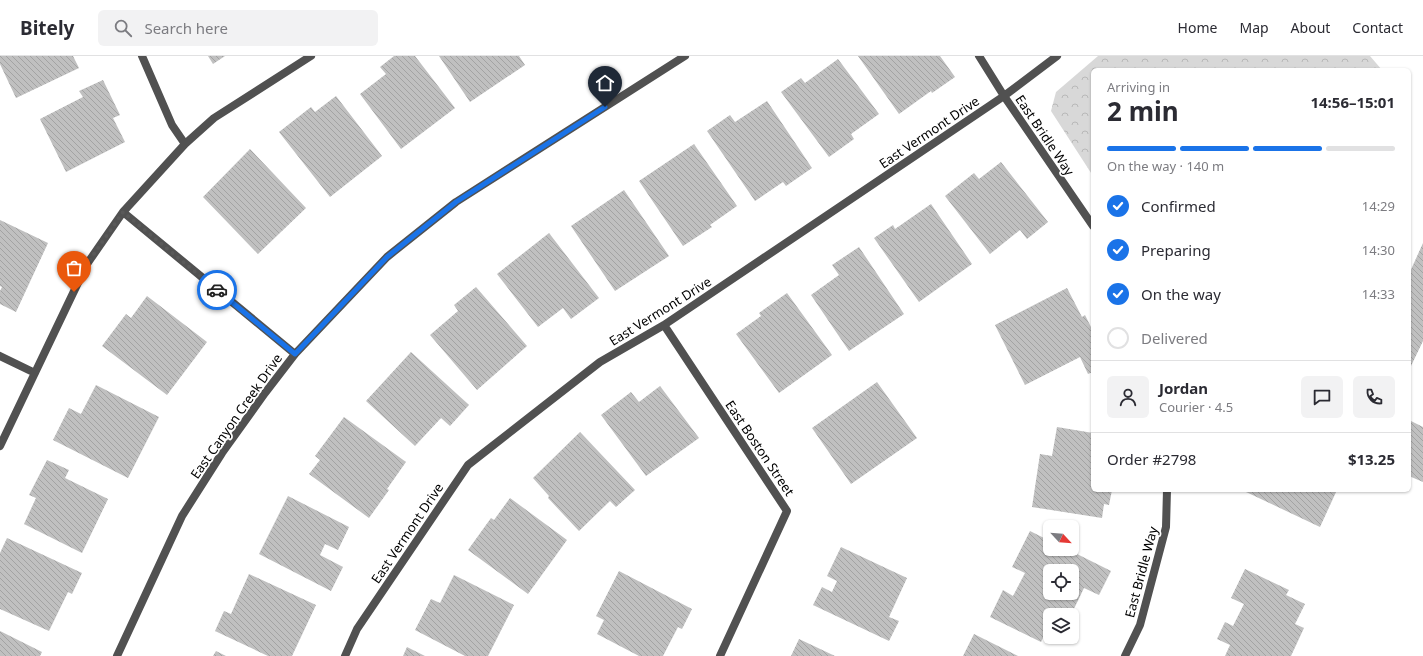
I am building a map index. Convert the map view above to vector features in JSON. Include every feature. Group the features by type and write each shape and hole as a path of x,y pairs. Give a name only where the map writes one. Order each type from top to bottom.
{"street":[{"path":"142,56 172,125 185,144"},
{"path":"0,446 87,264 123,212 185,144 214,118 311,56"},
{"name":"East Canyon Creek Drive","path":"117,656 182,516 222,453 265,392 295,354 387,257 456,202 685,56"},
{"name":"East Bridle Way","path":"979,56 1004,96 1091,223"},
{"name":"East Vermont Drive","path":"345,656 357,629 468,465 600,362 664,325 1004,96 1057,56"},
{"path":"123,212 295,354"},
{"name":"East Boston Street","path":"664,325 787,511 720,656"},
{"path":"0,356 35,374"},
{"name":"East Bridle Way","path":"1125,656 1140,625 1166,527 1167,492"}],"green space":[{"path":"1098,56 1370,56 1380,68 1091,68 1091,173 1051,111 1056,92"}],"building":[{"path":"0,56 73,56 79,68 16,98 0,64"},
{"path":"208,56 225,56 213,64"},
{"path":"394,56 415,56 455,108 401,149 360,94 386,74 380,67"},
{"path":"439,56 519,56 525,65 470,102"},
{"path":"858,56 940,56 955,77 932,93 931,91 899,114"},
{"path":"838,59 879,114 851,134 854,139 829,157 781,92 801,78 805,83"},
{"path":"103,80 120,115 113,118 125,142 66,172 40,119 83,97 79,91"},
{"path":"336,96 382,156 330,197 279,132 311,107 315,112"},
{"path":"767,101 812,168 786,186 783,182 755,201 707,131 730,115 735,122"},
{"path":"694,144 737,206 710,225 712,227 683,246 639,181"},
{"path":"250,149 306,208 258,254 203,197"},
{"path":"1001,162 1048,222 1027,239 1020,230 990,254 945,196 974,173 979,179"},
{"path":"624,190 669,256 615,291 571,226"},
{"path":"931,204 972,264 919,302 874,238 893,225 895,229"},
{"path":"0,220 48,243 16,312 0,304 0,291 2,287 0,286"},
{"path":"549,233 599,298 571,319 563,308 538,327 497,274"},
{"path":"1423,243 1423,341 1411,366 1411,270"},
{"path":"859,247 904,314 849,351 811,295 839,275 832,265"},
{"path":"476,287 527,346 477,390 430,335 458,311 454,305"},
{"path":"1067,288 1082,317 1085,315 1091,327 1091,373 1088,374 1080,357 1025,385 995,325"},
{"path":"787,293 832,355 779,393 736,334 761,316 759,313"},
{"path":"147,296 207,342 167,395 102,346 126,314 131,318"},
{"path":"411,352 469,405 450,426 441,418 415,446 366,401"},
{"path":"877,382 917,438 851,484 812,428"},
{"path":"96,385 159,417 128,478 53,440 69,408 81,414"},
{"path":"660,386 699,438 646,476 601,415 631,392 639,402"},
{"path":"344,417 406,462 387,489 389,490 369,518 309,474 320,460 315,456"},
{"path":"1411,421 1423,427 1423,482 1411,477"},
{"path":"1057,427 1091,433 1091,492 1112,492 1109,505 1104,504 1102,518 1032,507 1040,454 1052,456"},
{"path":"580,432 635,490 616,507 610,501 579,531 548,498 549,496 533,478"},
{"path":"47,460 69,470 65,478 108,499 82,553 24,524 36,498 29,495"},
{"path":"1246,492 1336,492 1320,527"},
{"path":"288,496 349,527 338,550 325,544 320,555 343,567 331,591 259,554"},
{"path":"510,498 567,540 528,594 468,550 491,518 494,520"},
{"path":"1030,531 1043,538 1043,556 1079,555 1111,571 1099,595 1084,588 1079,598 1079,564 1043,564 1043,600 1078,600 1074,608 1043,608 1043,638 1041,642 990,617 1003,590 1013,596 1025,573 1012,567"},
{"path":"7,538 82,573 72,594 68,592 49,631 0,609 0,553"},
{"path":"841,547 907,578 889,617 899,621 889,641 813,605 822,587 832,592 837,581 827,576"},
{"path":"1245,569 1289,590 1286,595 1305,604 1295,624 1304,628 1291,656 1225,656 1230,645 1217,639 1225,622 1233,626 1244,604 1231,598"},
{"path":"619,571 692,609 682,629 678,627 663,656 639,656 597,634 604,620 596,616"},
{"path":"249,574 316,605 292,656 268,656 215,631 224,611 231,614"},
{"path":"454,575 514,605 488,656 465,656 415,630 431,599 440,603"},
{"path":"0,631 42,652 40,656 0,656"},
{"path":"974,634 1018,656 963,656"},
{"path":"799,639 835,656 791,656"},
{"path":"407,647 425,656 403,656"},
{"path":"216,651 226,656 213,656"}],"way so far":[{"path":"74,292 87,264 123,212 217,290"}],"route":[{"path":"217,290 295,354 387,257 398,248 456,202 605,107"}]}
